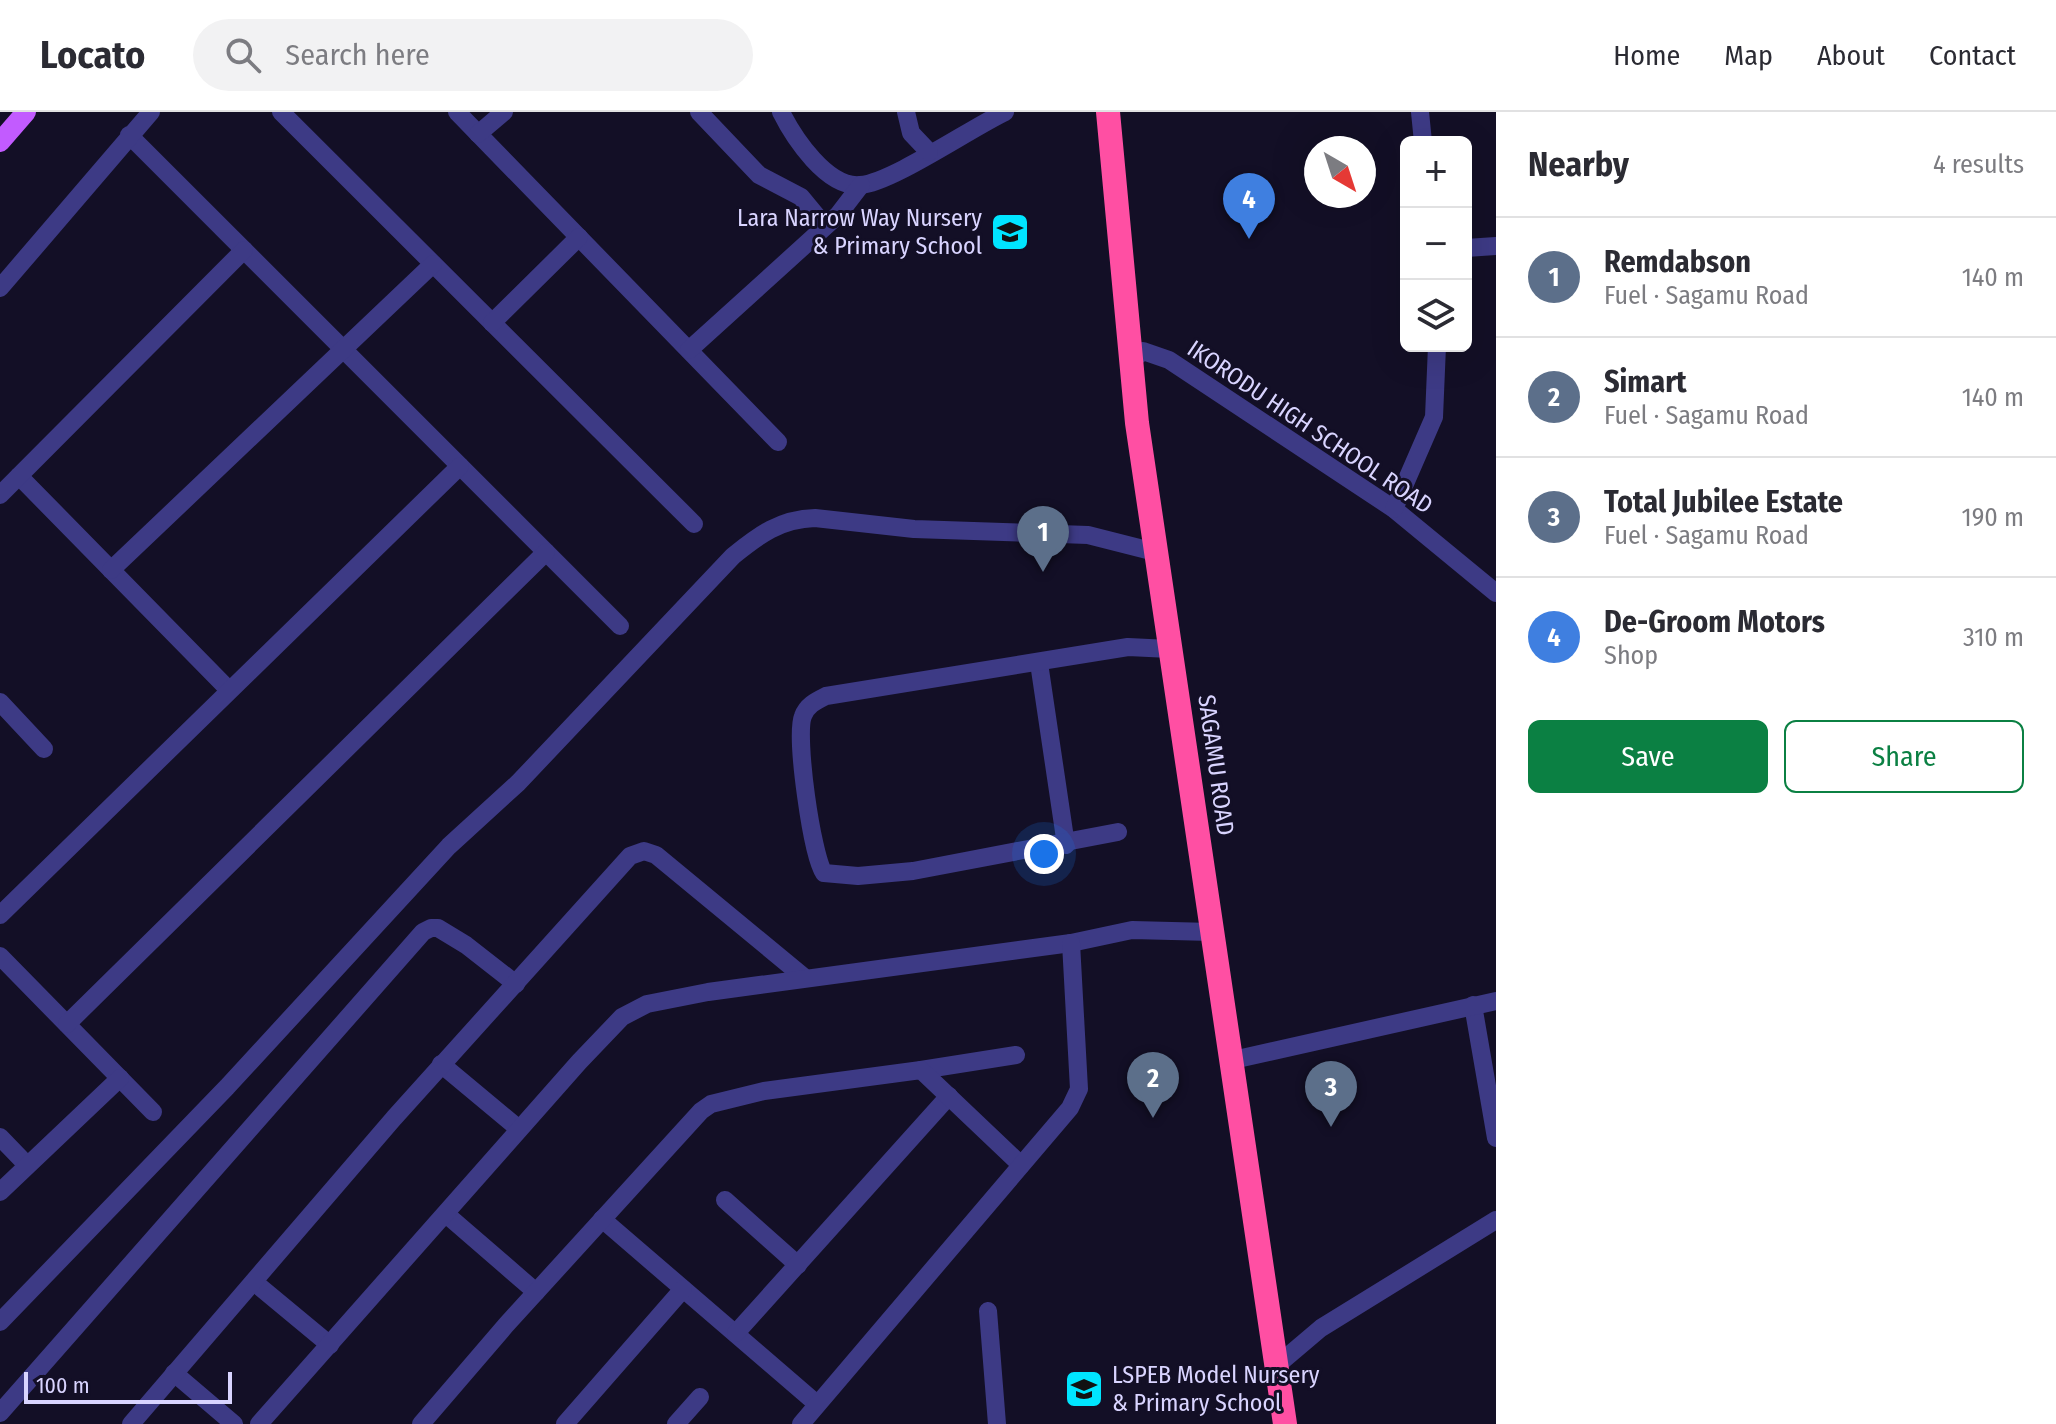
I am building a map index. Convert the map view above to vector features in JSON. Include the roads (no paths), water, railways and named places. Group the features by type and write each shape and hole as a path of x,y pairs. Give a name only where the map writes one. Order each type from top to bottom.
{"highway":[{"name":"SAGAMU ROAD","path":"1108,112 1129,363 1285,1424"}],"main road":[{"path":"0,142 26,112"}],"street":[{"path":"0,288 151,112"},
{"path":"281,112 694,524"},
{"path":"457,112 778,442"},
{"path":"478,134 504,112"},
{"path":"699,112 759,175 801,197 825,226"},
{"path":"781,112 824,170 842,182 861,185 897,172 1005,112"},
{"path":"906,112 911,133 929,152"},
{"path":"1420,112 1422,136"},
{"path":"129,135 620,626"},
{"path":"689,350 825,226 861,185"},
{"path":"492,323 579,237"},
{"path":"1472,248 1496,246"},
{"path":"0,495 244,250"},
{"path":"111,570 433,264"},
{"name":"IKORODU HIGH SCHOOL ROAD","path":"1129,363 1143,351 1169,360 1394,509 1496,593"},
{"path":"1394,509 1434,417 1437,352"},
{"path":"0,915 460,466"},
{"path":"19,476 229,690"},
{"path":"0,1322 227,1087 449,846 518,783 733,556 770,528 798,518 815,518 914,529 1088,535 1155,552"},
{"path":"67,1024 546,552"},
{"path":"1118,832 1066,845 913,871 858,876 824,873 817,864 800,729 810,704 826,696 1128,647 1170,649"},
{"path":"1039,663 1066,845"},
{"path":"0,702 44,749"},
{"path":"131,1424 441,1064 630,856 644,851 673,867 805,978"},
{"path":"0,1413 423,932 438,928 516,984"},
{"path":"259,1424 447,1215 579,1062 634,1009 708,992 1071,943 1132,930 1212,932"},
{"path":"801,1424 1070,1108 1079,1089 1071,943"},
{"path":"0,956 153,1112"},
{"path":"1233,1060 1496,1001"},
{"path":"1473,1005 1496,1138"},
{"path":"421,1424 688,1124 711,1104 797,1085 1016,1055"},
{"path":"441,1064 519,1129"},
{"path":"921,1070 1021,1165"},
{"path":"0,1192 120,1078"},
{"path":"736,1333 949,1096"},
{"path":"0,1137 27,1165"},
{"path":"725,1200 798,1265"},
{"path":"447,1215 536,1292"},
{"path":"602,1219 817,1404"},
{"path":"1275,1367 1321,1328 1496,1220"},
{"path":"254,1282 330,1345"},
{"path":"565,1424 683,1289"},
{"path":"988,1311 997,1424"},
{"path":"174,1373 234,1424"},
{"path":"676,1424 700,1397"}],"place":[{"name":"Lara Narrow Way Nursery & Primary School","path":"1010,232"},
{"name":"De-Groom Motors","path":"1249,239"},
{"name":"Remdabson","path":"1043,572"},
{"name":"Simart","path":"1153,1118"},
{"name":"Total Jubilee Estate","path":"1331,1127"},
{"name":"LSPEB Model Nursery & Primary School","path":"1084,1389"}]}
